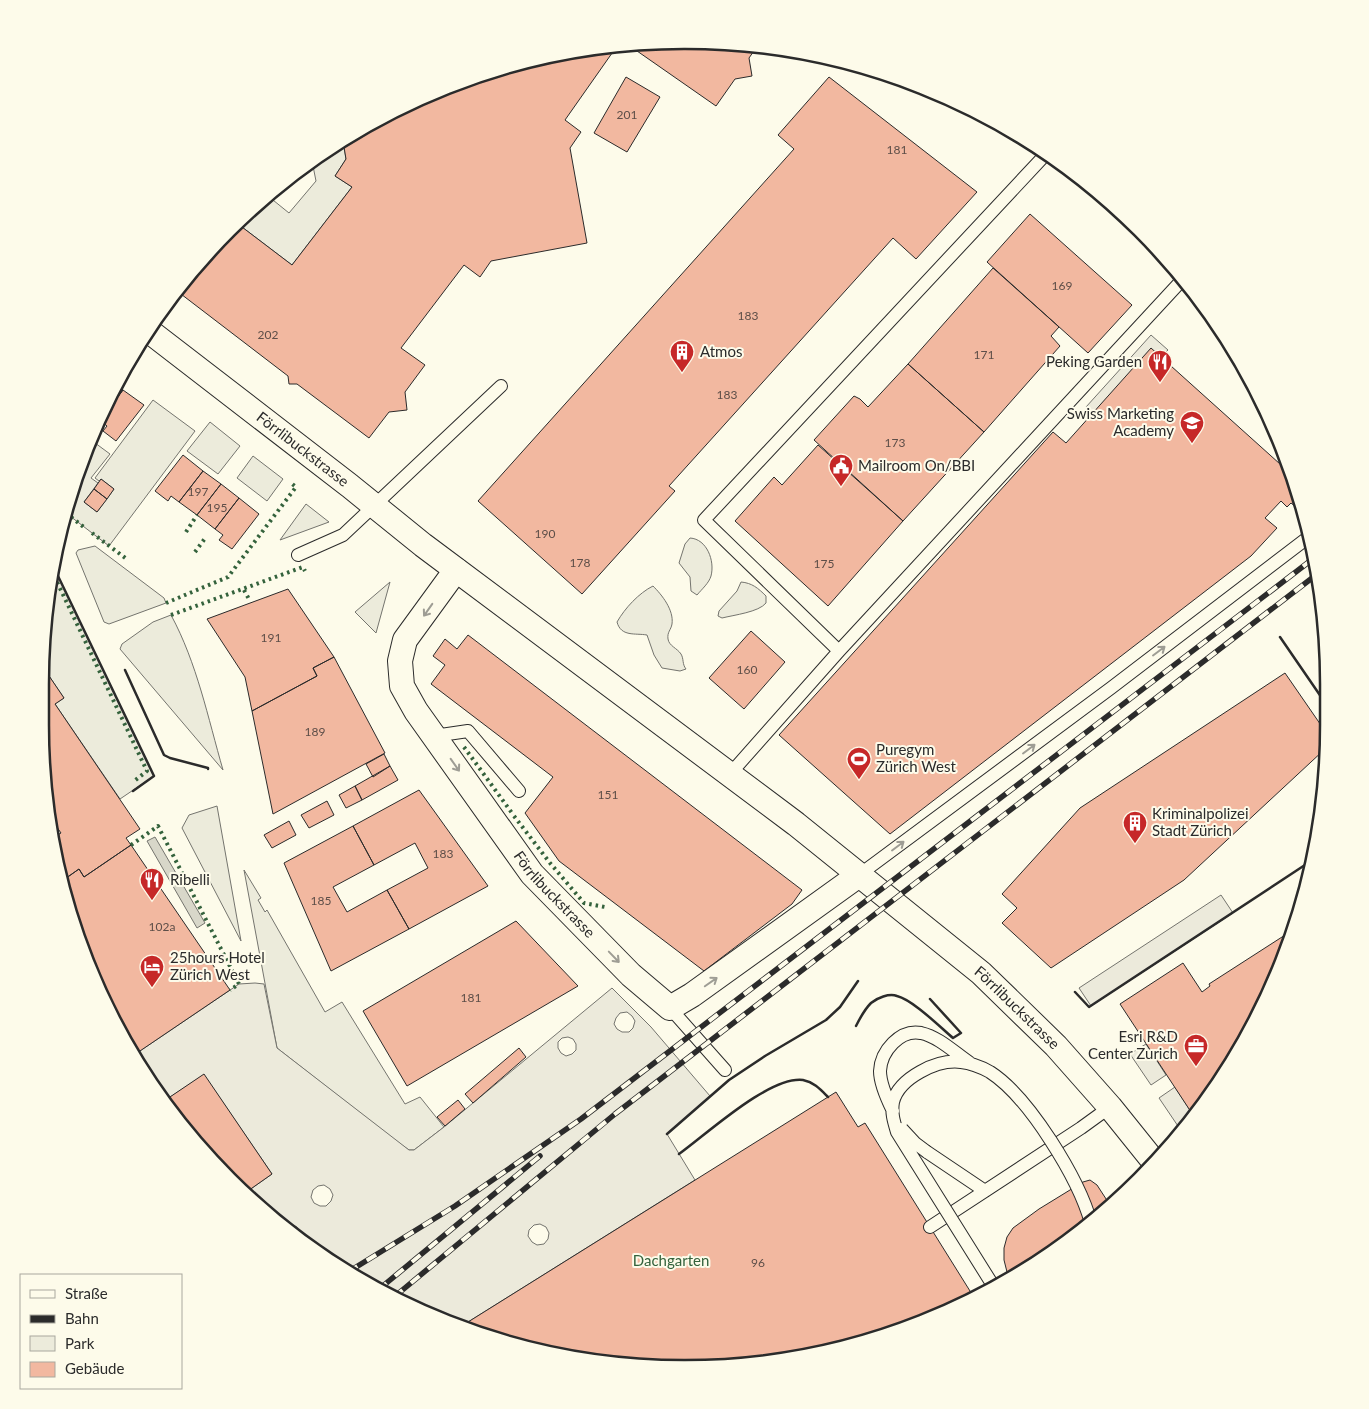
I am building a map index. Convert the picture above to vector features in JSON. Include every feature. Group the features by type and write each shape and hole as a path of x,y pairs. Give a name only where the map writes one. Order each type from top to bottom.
{"street":[{"name":"Förrlibuckstrasse","path":"154,335 375,505 456,570 730,774 981,973 1056,1046 1110,1107 1150,1157"},
{"name":"Förrlibuckstrasse","path":"456,570 405,640 400,661 402,686 416,711 532,874 631,975 670,1008"},
{"path":"670,1008 692,995 859,875"}],"lane":[{"path":"839,651 704,520 1042,159"},
{"path":"730,774 839,651 1178,284"},
{"path":"298,555 344,536 501,386"},
{"path":"859,875 1304,541"},
{"path":"434,736 468,731 519,791"},
{"path":"670,1008 725,1070"},
{"path":"985,1192 915,1143 896,1119 884,1090 880,1070 884,1056 892,1043 910,1032 921,1033 933,1038 980,1068 1022,1108 1073,1187 1085,1218"},
{"path":"990,1281 897,1132 892,1116 893,1101 898,1090 912,1076 945,1063 960,1062 976,1066 990,1073 1010,1089 1048,1138 1077,1184 1088,1215"},
{"path":"930,1228 1110,1107"}],"green space":[{"path":"344,148 346,159 335,176 352,187 292,265 243,228 273,200 289,213 316,181 313,168"},
{"path":"153,400 195,431 109,546 71,517 96,444 110,454 91,478 98,483 84,502 97,512 114,489 101,479 99,481 95,478"},
{"path":"210,422 240,446 218,474 187,451"},
{"path":"253,456 283,479 267,501 237,478"},
{"path":"306,504 329,522 280,540"},
{"path":"690,538 701,542 711,558 712,564 710,579 697,595 691,591 690,577 679,563 685,544"},
{"path":"95,546 164,598 166,603 109,624 104,622 76,553 78,550"},
{"path":"58,577 154,776 120,799 55,704 64,698 49,676 50,643"},
{"path":"390,582 376,633 355,612"},
{"path":"741,582 752,585 766,596 766,603 758,609 746,613 722,618 718,616 719,611 737,591"},
{"path":"653,586 663,598 671,613 672,624 668,639 681,654 686,669 680,671 662,668 654,655 647,635 625,632 619,627 617,622 633,601"},
{"path":"171,615 195,671 223,770 120,649 122,644 153,622"},
{"path":"217,806 241,941 182,828 189,815"},
{"path":"244,870 261,898 258,900 265,912 267,910 325,1012 342,1002 405,1104 420,1097 444,1127 414,1150 409,1150 396,1141 277,1048"}],"shaded area":[{"path":"1151,335 1168,350 1096,417 1086,407"},
{"path":"155,837 205,923 197,928 147,841"},
{"path":"1221,895 1233,913 1091,1006 1079,988"},
{"path":"239,984 264,984 277,1048 409,1150 414,1150 612,988 651,1027 710,1096 667,1134 695,1180 468,1322 403,1295 331,1253 298,1230 251,1189 272,1174 204,1075 170,1097 140,1051","holes":["627,1012 635,1021 633,1028 629,1032 622,1032 614,1024 620,1013","568,1037 573,1039 576,1044 576,1050 566,1056 558,1048 558,1042 562,1038","324,1185 330,1189 333,1195 331,1201 326,1206 320,1206 314,1203 311,1197 313,1190 318,1186","540,1224 546,1227 549,1233 548,1239 544,1244 537,1245 528,1236 529,1230 534,1225"]},
{"path":"1146,1044 1166,1075 1151,1085 1130,1054"},
{"path":"1175,1087 1190,1110 1178,1126 1159,1098"}],"building":[{"path":"684,49 753,53 749,58 752,76 735,79 716,106 637,51"},
{"path":"612,53 565,120 581,132 570,148 587,243 491,261 480,277 464,265 401,348 425,365 405,392 407,410 389,412 369,438 297,384 289,384 288,376 182,295 243,228 292,265 352,187 335,176 346,159 344,148 403,114 441,97 480,82 520,70 560,61"},
{"path":"626,77 660,97 627,152 594,133"},
{"name":"Atmos","path":"829,77 977,192 916,259 893,238 669,486 675,491 582,594 478,501 794,149 778,135"},
{"path":"1030,214 1132,305 1088,353 987,262"},
{"path":"993,268 1059,327 1051,336 1060,346 984,432 908,364"},
{"path":"1151,348 1281,465 1295,506 1291,503 1287,507 1281,501 1265,518 1277,528 1251,556 890,834 779,735 1053,432 1066,443"},
{"path":"908,364 984,432 903,521 814,440 854,396 868,407"},
{"path":"123,390 144,405 116,441 103,431 107,426 105,424 117,398"},
{"path":"818,445 903,521 828,606 735,521 774,477 782,485"},
{"path":"183,455 203,471 179,502 171,496 168,501 155,491"},
{"path":"203,471 221,484 197,515 179,502"},
{"path":"101,479 114,489 107,499 94,489"},
{"path":"221,484 239,498 215,529 197,515"},
{"path":"94,489 107,499 97,512 84,502"},
{"path":"239,498 259,514 232,549 219,540 223,535 215,529"},
{"path":"288,589 334,657 313,668 317,676 252,711 245,677 207,619"},
{"path":"751,631 785,662 744,709 709,678"},
{"path":"468,635 802,890 792,904 704,971 559,861 525,813 553,777 431,684 445,665 433,656 445,639 457,649"},
{"path":"334,657 385,753 273,814 252,711 317,676 313,668"},
{"name":"Kriminalpolizei Stadt Zürich","path":"1285,673 1320,724 1319,754 1184,880 1051,968 1002,923 1017,908 1002,894 1080,808"},
{"path":"49,676 64,698 55,704 140,829 126,838 131,845 84,877 79,869 67,877 59,834 61,833 58,828 54,807 50,766"},
{"path":"384,754 390,766 373,777 366,764"},
{"path":"390,766 398,780 362,800 355,786"},
{"path":"355,786 362,800 346,808 339,795"},
{"path":"419,790 488,886 409,929 387,890 428,868 415,843 374,865 353,826"},
{"path":"327,801 334,815 309,828 301,815"},
{"path":"289,821 296,835 272,848 264,835"},
{"path":"353,826 374,865 333,887 347,912 387,890 409,929 331,971 284,863"},
{"path":"131,845 230,990 140,1051 114,1006 82,929 67,877 79,869 84,877"},
{"path":"516,921 578,986 407,1086 363,1011"},
{"path":"1285,935 1255,1006 1213,1078 1190,1111 1120,1004 1183,963 1202,992 1210,986 1209,984"},
{"path":"519,1048 526,1057 473,1103 465,1094"},
{"path":"204,1074 272,1174 251,1189 207,1144 170,1097"},
{"name":"Dachgarten","path":"836,1092 858,1127 865,1123 971,1292 889,1327 849,1339 767,1355 726,1359 643,1359 602,1355 520,1339 468,1322"},
{"path":"458,1100 465,1109 445,1126 437,1117"},
{"path":"1090,1180 1097,1185 1107,1200 1072,1229 1007,1272 1004,1248 1007,1237 1013,1228 1039,1209 1083,1182"}],"railway":[{"path":"355,1268 455,1206 581,1119 1308,562"},
{"path":"399,1293 615,1114 1311,579"},
{"path":"384,1285 540,1156"}],"hedge":[{"path":"166,603 228,577 296,487 291,483"},
{"path":"186,532 197,515"},
{"path":"71,517 85,528"},
{"path":"92,533 128,560"},
{"path":"195,552 206,537"},
{"path":"171,615 303,567 305,571"},
{"path":"57,583 147,771 133,782"},
{"path":"244,590 250,601"},
{"path":"464,747 512,813"},
{"path":"514,816 584,903 605,907"},
{"path":"131,845 158,826 239,984 230,990"}],"wall":[{"path":"58,577 154,776 133,791"},
{"path":"1280,637 1320,695"},
{"path":"125,670 164,755 208,769"},
{"path":"1075,992 1089,1007 1304,865"},
{"path":"667,1134 729,1080 826,1020 840,1007 858,981"},
{"path":"856,1026 871,1003 883,996 894,995 918,1008 953,1038 961,1033 930,999"},
{"path":"679,1154 739,1108 773,1087 789,1081 803,1080 814,1084 828,1097"}],"place":[{"name":"Atmos","path":"682,373"},
{"name":"Peking Garden","path":"1160,383"},
{"name":"Swiss Marketing Academy","path":"1192,444"},
{"name":"Mailroom On/BBI","path":"841,487"},
{"name":"Puregym Zürich West","path":"859,780"},
{"name":"Kriminalpolizei Stadt Zürich","path":"1135,844"},
{"name":"Ribelli","path":"152,901"},
{"name":"25hours Hotel Zürich West","path":"152,988"},
{"name":"Esri R&D Center Zurich","path":"1196,1067"}]}
